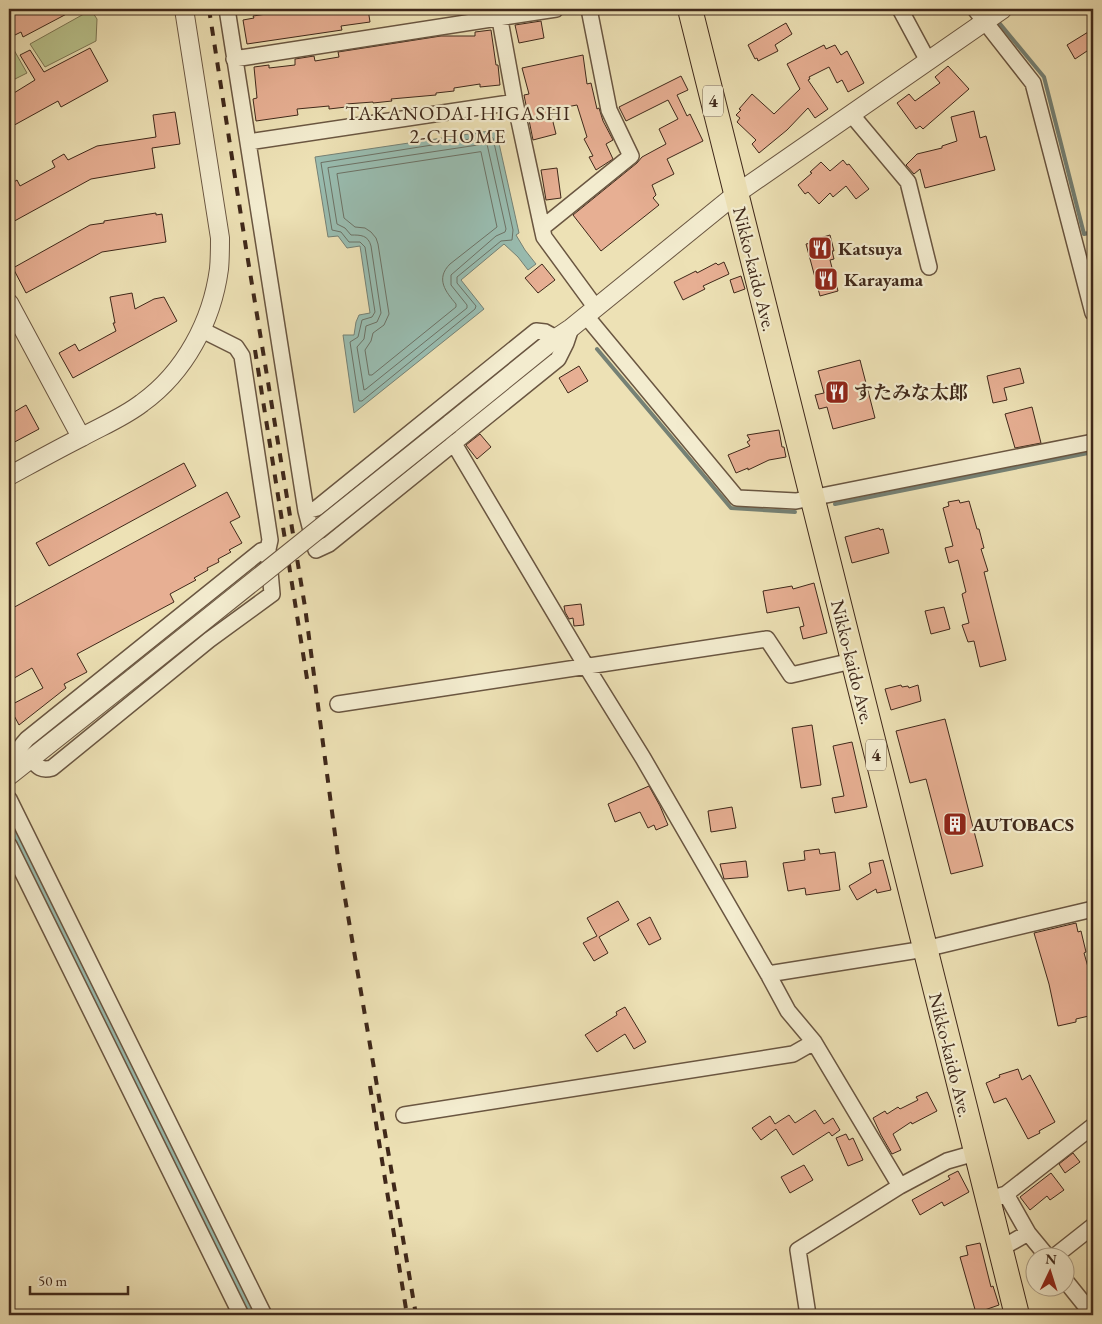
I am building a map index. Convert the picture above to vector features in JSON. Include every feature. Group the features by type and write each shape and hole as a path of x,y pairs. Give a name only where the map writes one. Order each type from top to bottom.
{"highway":[{"name":"Nikko-kaido Ave.","path":"690,9 975,1153 997,1197 1000,1249 1017,1315"}],"street":[{"path":"9,476 120,418 141,404 156,392 187,355 202,330 215,290 219,267 220,238 184,9"},
{"path":"227,9 306,511 316,550 329,544 558,359 571,328"},
{"path":"234,59 499,13 556,9"},
{"path":"542,228 631,156 609,110 588,9"},
{"path":"900,9 928,61"},
{"path":"11,774 591,312 736,194 928,61 981,15 1003,9"},
{"path":"499,13 515,102 544,237 591,312 737,498 796,500 1093,442"},
{"path":"981,15 1033,83 1093,313"},
{"path":"248,142 515,102"},
{"path":"851,114 908,182 929,266"},
{"path":"9,303 81,437"},
{"path":"31,759 41,769 52,768 209,640 272,594 268,549 270,540 242,356 236,347 202,330"},
{"path":"306,511 317,508 536,331 546,332 556,338"},
{"path":"454,442 586,666 643,758 788,1011 814,1042 900,1186"},
{"path":"11,774 16,752 27,739 261,551 268,549"},
{"path":"338,704 767,639 791,675 852,661"},
{"path":"9,799 264,1315"},
{"path":"9,845 241,1315"},
{"path":"768,974 925,949 1093,909"},
{"path":"404,1115 793,1054 814,1042"},
{"path":"1039,1246 997,1197 1093,1126"},
{"path":"808,1315 798,1250 900,1186 947,1161 975,1153"},
{"path":"1068,1246 1093,1226"},
{"path":"1000,1249 1028,1233"},
{"path":"1074,1291 1093,1315"}],"green space":[{"path":"91,10 97,19 96,41 45,67 30,44"},
{"path":"14,50 27,73 9,82 9,52"}],"water":[{"path":"496,130 519,233 516,235 536,264 528,270 504,244 461,280 484,309 354,413 343,335 354,335 359,315 370,313 360,246 347,248 338,236 328,237 315,157"}],"building":[{"path":"9,9 76,9 23,37 21,32 9,38"},
{"path":"279,9 368,9 370,22 341,26 342,30 247,44 243,20 254,18 253,16 280,12"},
{"path":"541,21 544,38 519,43 515,25"},
{"path":"786,23 792,34 775,45 778,51 758,61 757,58 755,59 748,45"},
{"path":"1093,29 1093,47 1075,59 1067,45"},
{"path":"491,30 500,85 480,87 480,84 454,88 454,91 436,93 436,95 391,99 392,101 373,103 346,104 346,107 329,109 329,106 297,109 298,115 256,121 253,99 257,98 254,67 269,65 269,68 295,65 295,59 314,56 315,61 339,57 338,52 441,36 475,36 475,32"},
{"path":"824,45 826,49 835,45 841,55 847,51 864,83 848,92 842,80 837,83 829,67 809,77 810,79 808,80 828,109 815,118 808,108 787,130 759,153 752,144 756,140 737,122 740,118 736,115 741,110 739,109 752,94 774,114 800,89 787,64"},
{"path":"90,48 108,81 61,107 58,101 9,128 9,96 35,80 20,55 30,50 44,72"},
{"path":"583,55 587,84 591,83 597,109 599,108 603,121 613,140 606,144 613,159 596,170 589,157 593,156 584,139 587,137 577,105 550,110 556,134 533,140 524,95 529,94 522,68"},
{"path":"948,66 969,89 923,129 920,126 916,129 897,103 909,94 915,101 940,83 935,77"},
{"path":"681,76 688,90 677,95 687,116 690,114 703,141 667,159 674,174 652,185 656,195 653,198 659,205 601,251 573,215 642,157 666,144 659,129 678,119 668,100 626,121 619,107"},
{"path":"974,111 980,138 986,136 995,170 925,188 920,169 914,174 906,165 917,154 942,148 942,146 957,141 951,117"},
{"path":"175,112 180,144 152,148 155,168 91,179 9,224 9,185 17,180 20,186 55,167 52,161 64,154 68,160 97,146 156,137 153,115"},
{"path":"843,160 847,165 849,164 869,189 856,199 846,186 833,197 830,193 819,204 808,192 805,194 798,185 821,162 830,171"},
{"path":"557,168 561,198 546,200 541,170"},
{"path":"156,213 156,215 162,214 166,242 102,252 26,293 13,268 90,225"},
{"path":"830,235 834,259 830,260 838,291 820,296 806,244"},
{"path":"724,262 729,274 703,286 705,289 683,300 674,282 716,263 718,265"},
{"path":"542,264 555,280 538,293 525,278"},
{"path":"741,276 745,289 734,293 730,280"},
{"path":"132,293 135,309 154,299 164,297 177,321 73,378 59,353 75,344 79,351 116,331 113,323 115,323 110,297"},
{"path":"860,360 875,418 833,429 827,407 819,409 815,395 824,393 818,371"},
{"path":"579,366 588,381 568,393 559,378"},
{"path":"1020,368 1024,383 1004,388 1007,400 993,403 987,376"},
{"path":"26,405 39,429 9,445 9,415"},
{"path":"1032,407 1041,443 1015,448 1005,414"},
{"path":"779,430 786,457 769,460 748,470 748,468 736,473 728,455 750,446 747,442 750,440 747,435"},
{"path":"480,434 491,447 477,459 466,445"},
{"path":"184,463 196,486 49,566 36,543"},
{"path":"227,492 240,517 230,522 242,543 229,550 231,552 218,559 219,562 194,578 196,580 170,594 174,602 77,654 87,672 64,684 66,688 19,725 9,706 43,688 32,668 9,681 9,610"},
{"path":"959,500 960,503 969,501 977,529 979,529 984,548 981,549 988,571 984,572 1006,660 980,667 974,641 968,642 962,625 969,623 962,594 966,592 958,560 949,563 945,548 953,546 943,508 949,506 948,502"},
{"path":"879,528 880,530 883,529 889,553 852,563 845,537"},
{"path":"814,583 827,633 803,639 800,627 804,626 799,607 767,613 763,591 792,586 793,589"},
{"path":"581,604 584,625 574,626 573,618 569,619 564,606"},
{"path":"944,607 950,629 931,634 925,611"},
{"path":"901,685 902,687 908,686 909,688 918,685 921,701 891,710 885,689"},
{"name":"AUTOBACS","path":"945,719 983,866 951,874 926,779 910,783 896,731"},
{"path":"812,725 821,785 801,788 792,728"},
{"path":"852,742 867,807 835,813 832,798 844,796 833,746"},
{"path":"649,786 668,825 656,830 654,825 648,828 640,812 615,822 608,804"},
{"path":"732,807 736,828 711,832 708,811"},
{"path":"819,849 820,854 835,852 840,890 806,895 805,888 788,891 783,863 805,860 804,851"},
{"path":"883,860 891,890 877,893 876,889 857,900 849,886 871,873 869,863"},
{"path":"746,861 748,877 724,879 720,864"},
{"path":"618,901 629,920 599,937 608,953 594,961 583,943 597,936 587,918"},
{"path":"650,917 661,939 649,945 637,924"},
{"path":"1076,923 1078,932 1081,931 1086,952 1084,953 1090,974 1092,974 1093,1015 1076,1019 1076,1022 1058,1026 1049,984 1034,933"},
{"path":"625,1007 646,1042 634,1049 625,1034 597,1052 585,1035 617,1015 616,1012"},
{"path":"1018,1069 1022,1080 1030,1075 1055,1122 1028,1139 1006,1098 994,1103 986,1083 1000,1077 999,1075"},
{"path":"927,1092 937,1111 912,1124 911,1122 893,1134 901,1150 892,1154 873,1118 885,1111 887,1114 898,1107 900,1109 918,1100 916,1097"},
{"path":"815,1110 824,1124 833,1118 840,1130 832,1136 829,1132 793,1155 776,1129 761,1140 752,1128 770,1116 775,1124 789,1115 795,1123"},
{"path":"846,1134 849,1140 853,1138 863,1160 848,1166 836,1138"},
{"path":"1073,1153 1080,1162 1065,1173 1059,1164"},
{"path":"804,1165 813,1180 790,1193 781,1177"},
{"path":"958,1171 969,1192 944,1206 942,1202 920,1215 912,1200 950,1179 948,1176"},
{"path":"1051,1173 1064,1190 1050,1200 1047,1196 1030,1210 1020,1197"},
{"path":"980,1243 991,1287 993,1286 999,1305 976,1313 960,1257 968,1255 966,1246"}],"waterway":[{"path":"996,19 1044,77 1084,234 1093,232"},
{"path":"597,349 731,508 795,512"},
{"path":"835,504 1093,452"},
{"path":"9,822 254,1315"}],"railway":[{"path":"209,9 305,607 338,857 416,1315"},
{"path":"255,350 308,685"},
{"path":"370,1086 407,1315"}],"place":[{"name":"Katsuya","path":"820,248"},
{"name":"Karayama","path":"826,279"},
{"name":"すたみな太郎","path":"837,392"},
{"name":"AUTOBACS","path":"955,824"}],"district":[{"name":"TAKANODAI-HIGASHI 2-CHOME","path":"458,124"}]}
